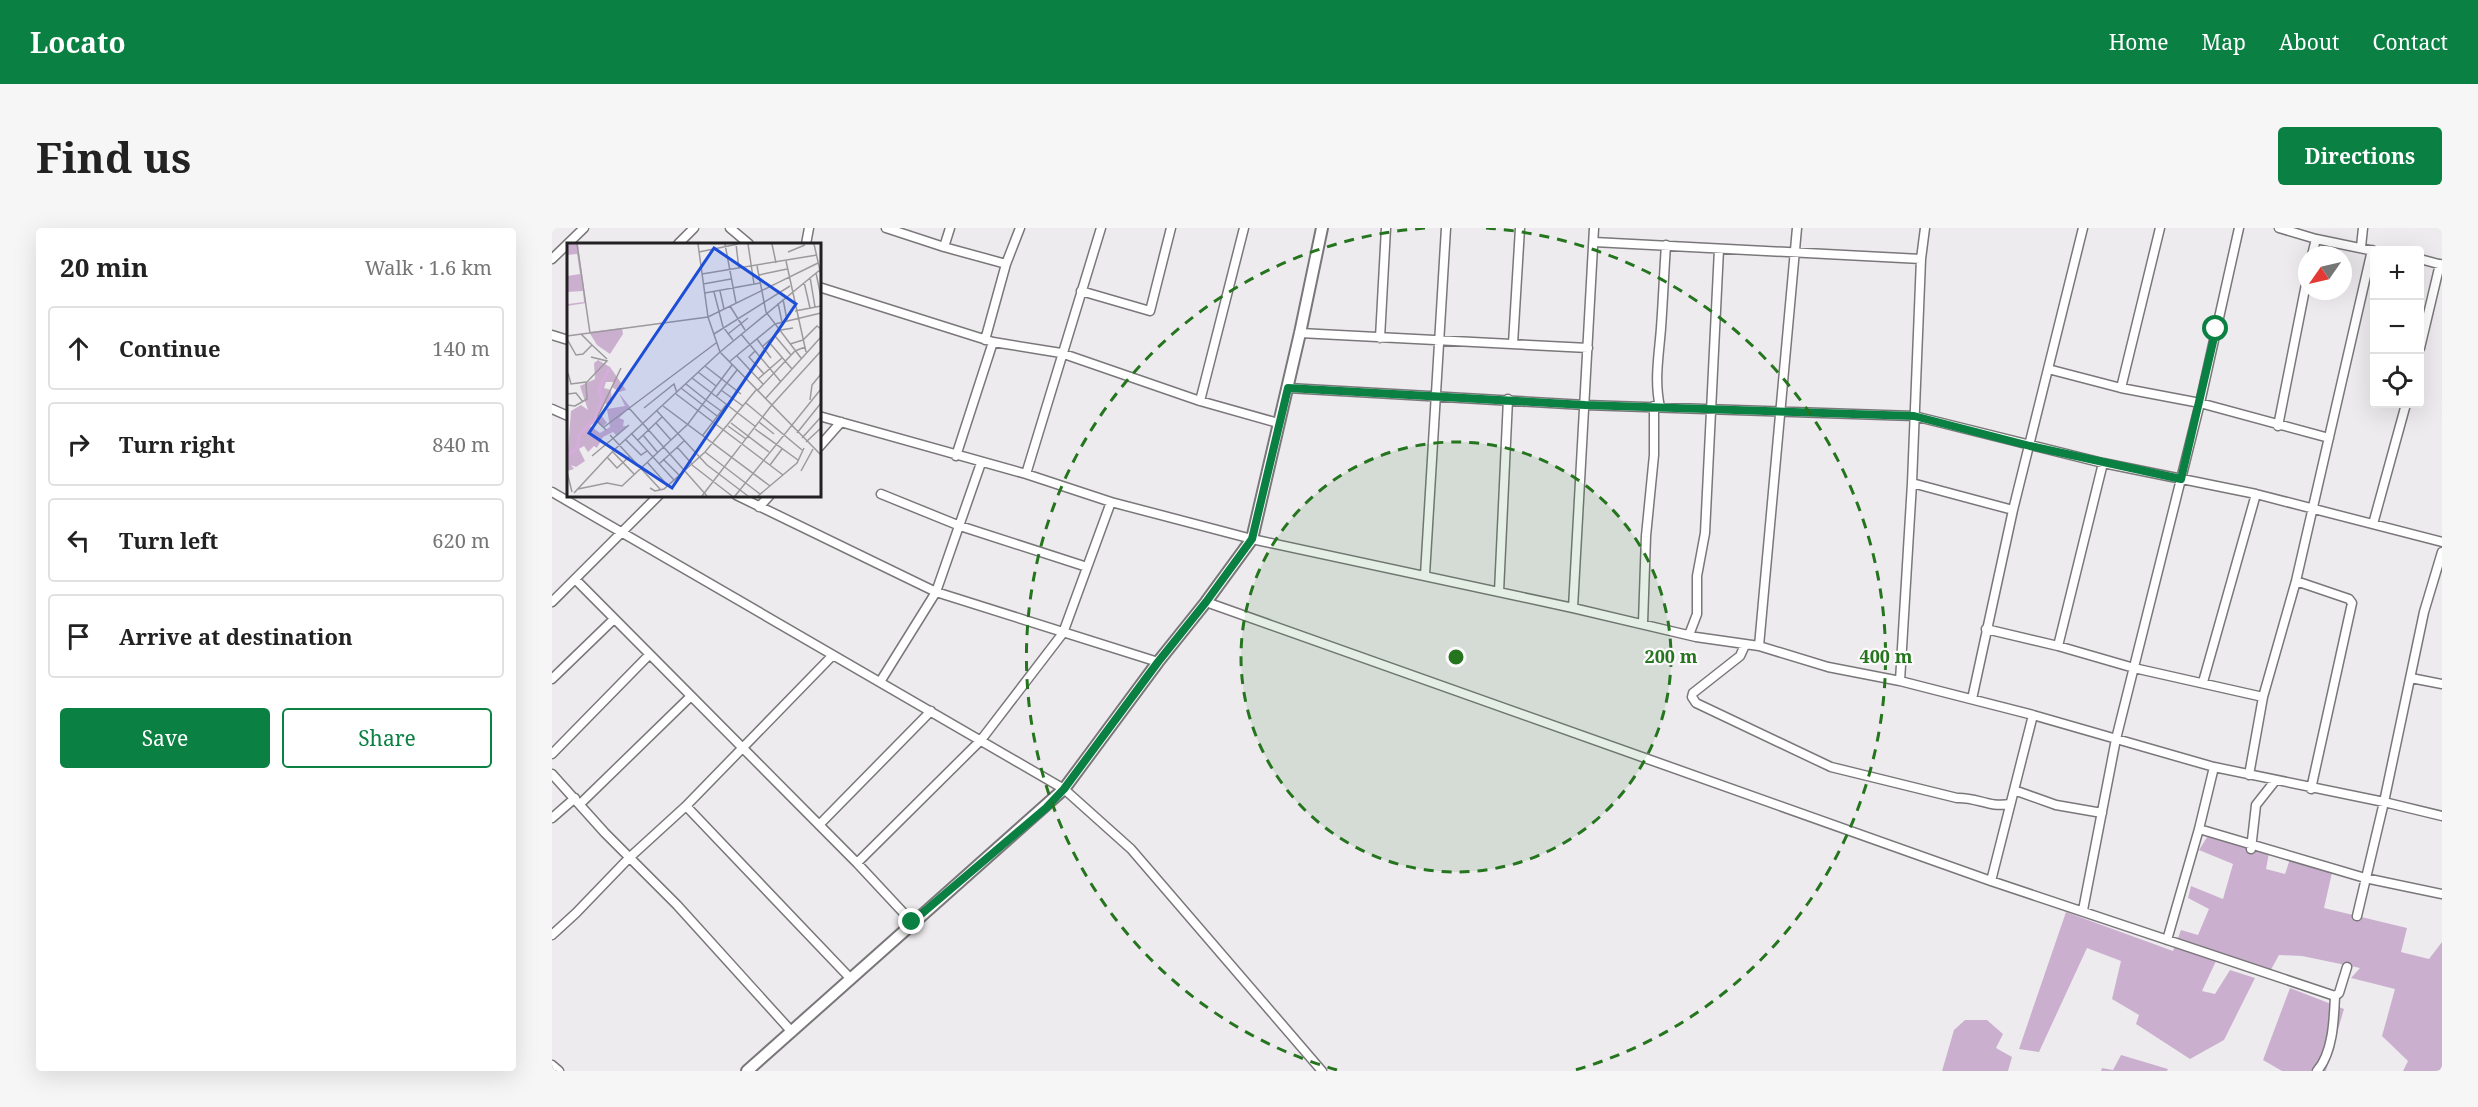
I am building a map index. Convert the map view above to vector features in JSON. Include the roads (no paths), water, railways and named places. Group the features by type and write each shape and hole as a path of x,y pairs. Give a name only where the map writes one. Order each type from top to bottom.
{"street":[{"path":"554,254 584,228"},
{"path":"679,243 694,228"},
{"path":"730,228 744,243"},
{"path":"806,243 810,228"},
{"path":"886,228 944,248 1006,264"},
{"path":"944,248 950,228"},
{"path":"956,456 989,341 1006,264 1020,228"},
{"path":"1026,474 1061,353 1101,228"},
{"path":"1081,291 1150,311 1171,228"},
{"path":"1200,400 1245,228"},
{"path":"747,1071 912,922 1046,808 1064,789 1252,539 1288,388 1322,228"},
{"path":"1380,338 1386,228"},
{"path":"1425,575 1446,228"},
{"path":"1513,344 1520,228"},
{"path":"1573,608 1594,228"},
{"path":"1759,646 1797,228"},
{"path":"1900,681 1912,483 1921,259 1925,228"},
{"path":"1972,699 2013,510 2083,228"},
{"path":"2121,388 2160,228"},
{"path":"2083,910 2116,739 2200,403 2239,228"},
{"path":"2279,228 2370,249"},
{"path":"2361,247 2363,228"},
{"path":"2314,246 2316,238"},
{"path":"1594,242 1921,259"},
{"path":"1643,623 1646,536 1654,455 1657,363 1666,245"},
{"path":"1689,635 1697,614 1697,576 1705,533 1719,249"},
{"path":"2424,261 2441,264 2424,332"},
{"path":"2249,775 2263,696 2296,581 2370,263"},
{"path":"820,287 989,341 1061,353 1200,400 1278,423"},
{"path":"2278,426 2303,300"},
{"path":"1300,333 1588,348"},
{"path":"552,336 567,340"},
{"path":"2048,369 2121,388 2200,403 2329,438"},
{"path":"1288,388 1585,405 1914,416 2103,463 2256,494 2442,542"},
{"path":"1499,592 1508,399"},
{"path":"2373,524 2405,408"},
{"path":"552,409 567,416"},
{"path":"820,416 1026,474 1111,502 1252,539 1425,575 1689,635 1759,646 1828,667 1900,681 2033,715 2214,767 2442,816"},
{"path":"820,446 841,422"},
{"path":"880,682 936,592 981,463"},
{"path":"2058,646 2103,463"},
{"path":"1912,483 2013,510"},
{"path":"552,492 1064,789 1131,849 1322,1071"},
{"path":"881,494 960,526 1087,567"},
{"path":"2203,682 2256,494"},
{"path":"552,602 658,496"},
{"path":"738,496 936,592 1158,662"},
{"path":"759,507 769,496"},
{"path":"857,864 981,740 1063,633 1111,502"},
{"path":"2357,916 2384,802 2424,612 2442,552"},
{"path":"575,579 912,922"},
{"path":"2296,581 2349,599 2352,603 2311,789"},
{"path":"1206,602 1991,881 2335,996"},
{"path":"552,679 614,619"},
{"path":"1986,630 2058,646 2134,668 2263,696"},
{"path":"1744,645 1740,656 1693,693 1692,697 1696,703 1832,766 1957,798 1970,797 1991,806 2010,804"},
{"path":"552,754 649,655"},
{"path":"552,935 629,858 686,806 833,655"},
{"path":"2411,678 2442,684"},
{"path":"552,818 578,801 690,697"},
{"path":"819,825 931,711"},
{"path":"1991,881 2033,715"},
{"path":"2167,940 2214,767"},
{"path":"552,774 629,858 677,905 792,1032"},
{"path":"2252,846 2256,805 2276,781"},
{"path":"2014,790 2056,805 2102,813"},
{"path":"686,806 851,979"},
{"path":"2199,829 2365,878 2442,894"},
{"path":"2317,1071 2327,1051 2334,1022 2335,996 2339,993 2347,967"},
{"path":"552,1065 558,1071"}]}
